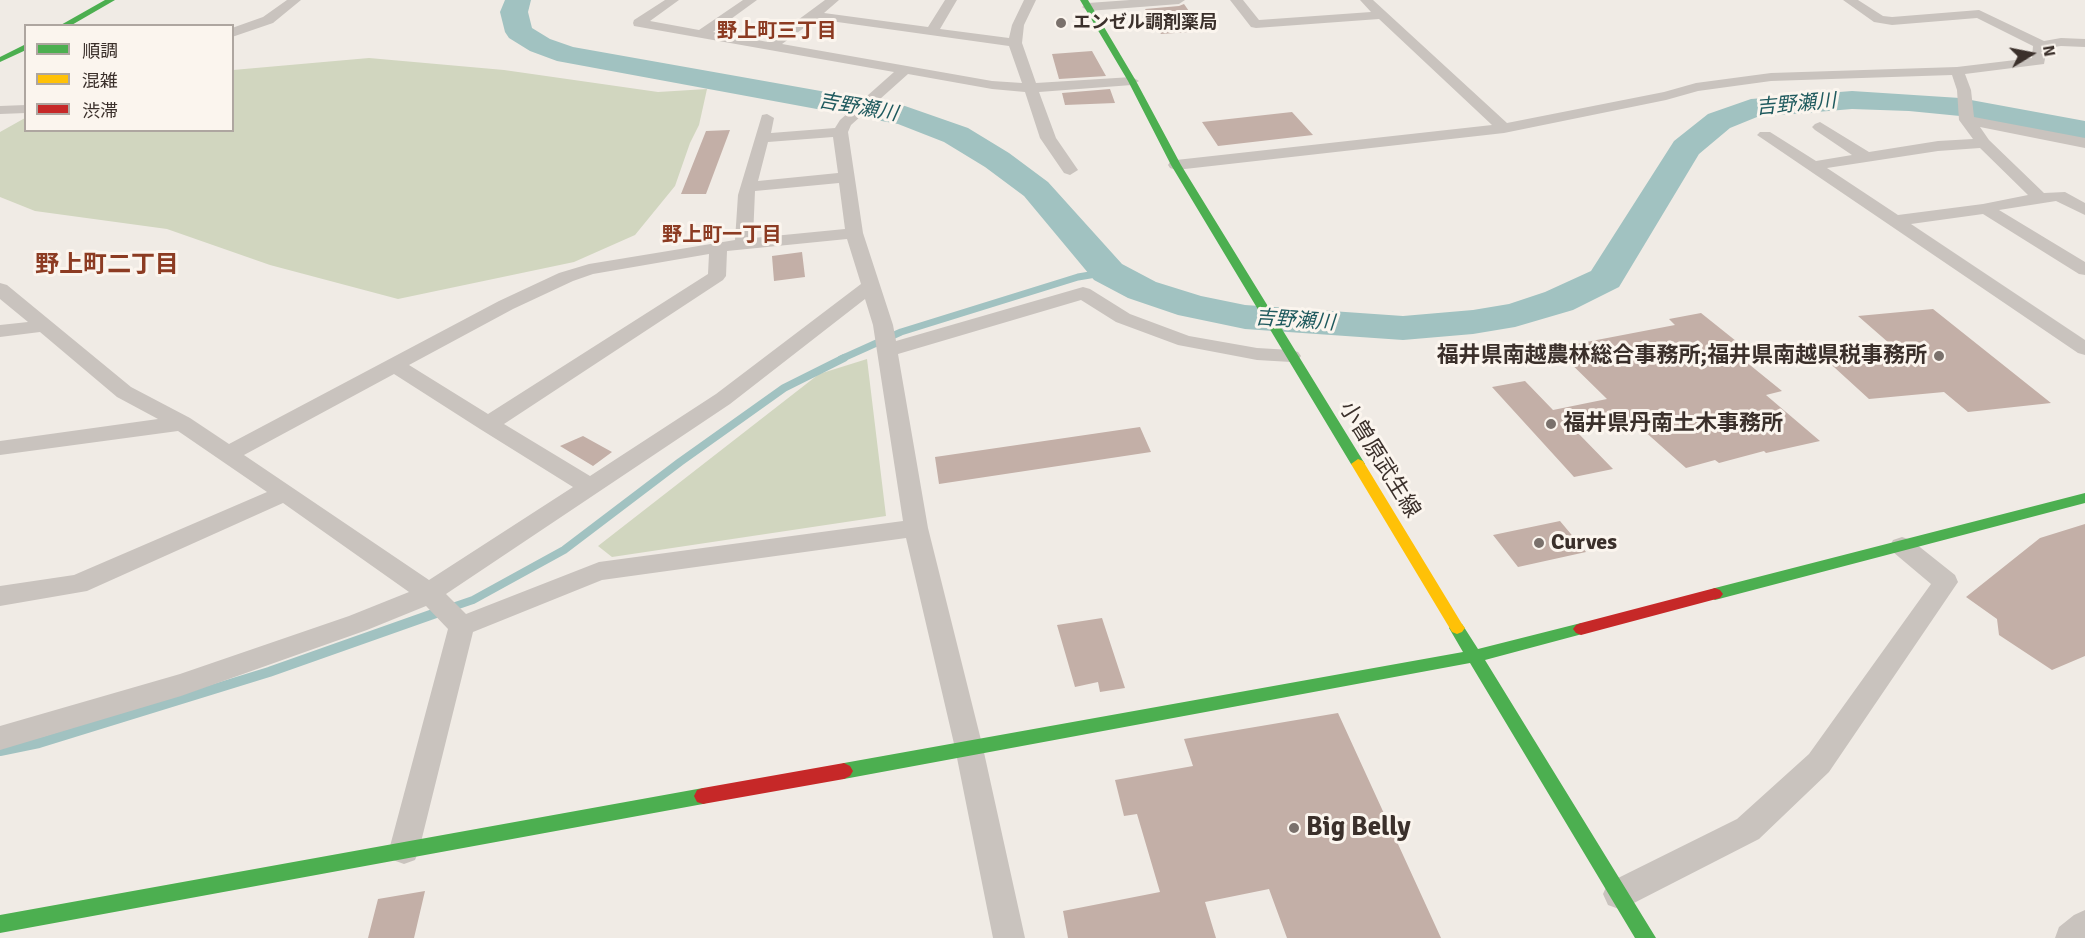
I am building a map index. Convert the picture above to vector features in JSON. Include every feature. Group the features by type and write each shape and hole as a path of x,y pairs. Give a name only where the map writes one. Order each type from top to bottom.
{"street":[{"path":"67,24 111,0"},
{"path":"234,32 268,20 295,0"},
{"path":"673,0 639,23 992,85 1031,88 1132,81"},
{"path":"701,34 751,0"},
{"path":"771,46 833,0"},
{"path":"931,33 951,0"},
{"path":"1030,0 1018,25 1015,43 1048,138 1070,170"},
{"path":"1086,3 1179,0"},
{"path":"1236,0 1256,24 1382,15"},
{"path":"1366,0 1504,128"},
{"path":"1849,0 1879,19 1892,21 1979,14 2042,45 2061,42 2085,43"},
{"name":"小曽原武生線","path":"1086,3 1132,81 1176,165 1646,938"},
{"path":"814,15 1015,43"},
{"path":"1176,165 1504,128 1666,96 1696,87 1771,77 1957,71 2040,61 2040,46 2042,45"},
{"path":"0,60 24,47"},
{"path":"762,138 843,127 903,71"},
{"path":"1957,71 1964,90 1967,120 1984,143 2042,200"},
{"path":"0,110 24,109"},
{"path":"744,244 748,187 767,118"},
{"path":"1967,120 2085,143"},
{"path":"843,127 846,177 854,233 884,325 916,528 969,748 1009,938"},
{"path":"1820,127 1865,157"},
{"path":"1765,135 2085,349"},
{"path":"1813,166 1938,146 1984,143"},
{"path":"748,187 846,177"},
{"path":"1895,221 1986,210 1996,205 2059,196 2085,210"},
{"path":"1986,210 2085,270"},
{"path":"228,454 506,305 566,277 589,269 718,247 854,233"},
{"path":"488,424 717,276 718,247"},
{"path":"0,738 181,685 403,606 429,593 723,399 871,285"},
{"path":"0,289 124,392 182,423 285,493 429,593 462,626"},
{"path":"888,350 1083,293 1123,318 1185,342 1257,354 1288,352"},
{"path":"0,331 42,326"},
{"path":"394,365 590,487"},
{"path":"0,448 182,423"},
{"path":"0,596 78,585 285,493"},
{"path":"0,924 1475,656 2085,498"},
{"path":"462,626 599,571 916,528"},
{"path":"1619,894 1748,829 1820,763 1946,582 1902,546"},
{"path":"404,849 462,626"},
{"path":"2071,938 2085,926"}],"green space":[{"path":"369,58 504,70 658,92 707,89 699,125 675,186 635,235 574,262 398,299 270,265 167,229 35,211 0,197 0,132 24,119 24,132 234,132 234,70"},
{"path":"867,359 886,516 612,557 598,546 819,374"}],"building":[{"path":"1184,4 1203,31 1161,34 1145,9 1179,6"},
{"path":"1092,51 1106,76 1059,79 1052,54"},
{"path":"1110,89 1115,103 1065,105 1062,93"},
{"path":"1292,112 1313,135 1218,146 1202,122"},
{"path":"730,130 706,194 681,194 706,131"},
{"path":"802,252 805,277 774,281 772,256"},
{"path":"1933,309 2051,403 1968,412 1944,392 1869,399 1823,357 1897,350 1858,316"},
{"path":"1701,313 1736,341 1724,344 1782,391 1766,395 1820,441 1766,453 1764,451 1719,463 1715,460 1686,468 1634,422 1578,433 1613,469 1574,477 1492,387 1525,381 1553,410 1607,399 1555,348 1675,325 1669,319"},
{"path":"1140,427 1151,452 939,484 935,457"},
{"path":"583,436 612,452 593,466 560,446"},
{"path":"1560,521 1586,552 1518,567 1493,535"},
{"path":"2085,524 2085,656 2052,670 1999,635 1997,619 1966,597 2040,538"},
{"path":"1102,618 1125,688 1100,692 1098,682 1075,687 1057,625"},
{"path":"1338,713 1441,938 1287,938 1269,889 1205,902 1216,938 1068,938 1063,911 1160,892 1137,814 1124,816 1115,780 1193,766 1184,739"},
{"path":"425,891 414,938 368,938 378,899"}],"waterway":[{"name":"吉野瀬川","path":"518,0 514,12 519,32 540,45 567,55 905,116 956,135 997,160 1036,189 1108,272 1142,290 1192,306 1245,317 1403,328 1473,322 1515,315 1559,301 1605,279 1686,148 1719,121 1751,108 1852,100 1909,102 1960,107 2085,131"},
{"path":"841,359 901,332 1078,277 1108,272"},
{"path":"432,614 473,600 564,550 680,462 784,388 844,358"},
{"path":"0,751 39,743 269,672 436,613"}],"traffic: fast":[{"path":"67,24 111,0"},
{"path":"1084,0 1132,81 1176,165 1358,464"},
{"path":"0,60 24,47"},
{"path":"1715,594 2085,498"},
{"path":"1457,628 1646,938"},
{"path":"844,771 1475,656 1581,629"},
{"path":"0,924 703,796"}],"traffic: slow":[{"path":"1358,464 1457,628"}],"traffic: jam":[{"path":"1581,629 1715,594"},
{"path":"703,796 844,771"}],"place":[{"name":"エンゼル調剤薬局","path":"1061,23"},
{"name":"福井県南越農林総合事務所;福井県南越県税事務所","path":"1939,356"},
{"name":"福井県丹南土木事務所","path":"1551,424"},
{"name":"Curves","path":"1539,543"},
{"name":"Big Belly","path":"1294,828"}],"district":[{"name":"野上町三丁目","path":"777,32"},
{"name":"野上町一丁目","path":"722,236"},
{"name":"野上町二丁目","path":"107,266"}]}
